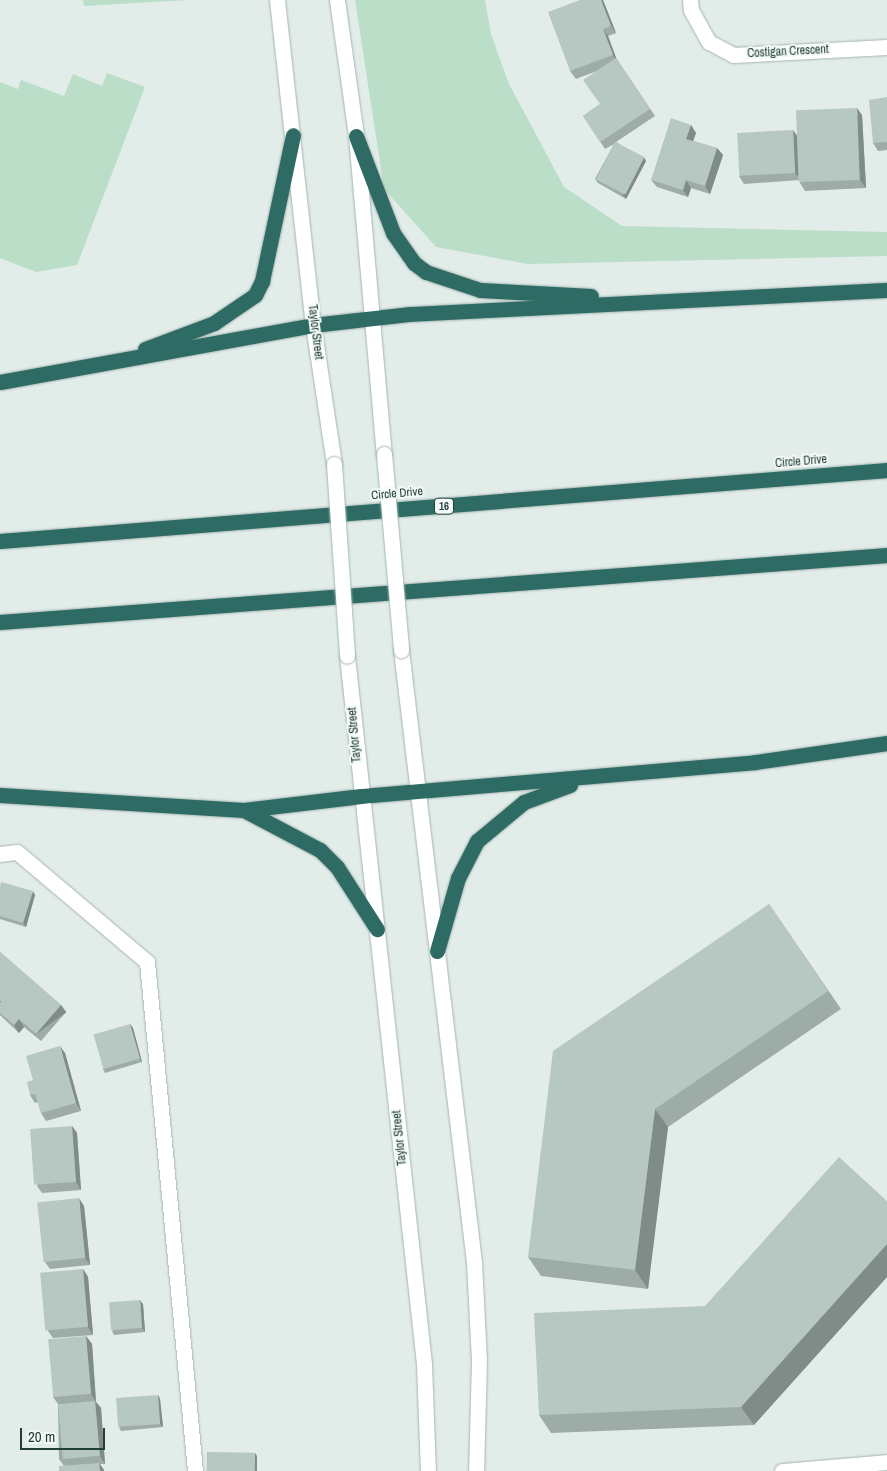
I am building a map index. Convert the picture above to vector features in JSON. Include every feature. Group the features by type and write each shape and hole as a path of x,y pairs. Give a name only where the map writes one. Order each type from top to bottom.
{"highway":[{"path":"97,365 214,323 255,295 262,281 293,135"},
{"path":"356,136 393,233 414,263 426,272 480,290 675,300"},
{"path":"0,382 313,325 410,314 887,290"},
{"name":"Circle Drive","path":"0,541 887,470"},
{"path":"0,622 887,555"},
{"path":"0,795 244,810 361,796 590,778 755,762 887,743"},
{"path":"437,951 458,878 477,841 524,802 590,778"},
{"path":"244,810 320,850 338,867 377,929"}],"main road":[{"name":"Taylor Street","path":"277,0 313,325 334,464 348,656 361,796 424,1364 428,1471"},
{"path":"337,0 356,136 401,650 474,1262 479,1360 476,1471"},
{"name":"Costigan Crescent","path":"690,0 691,10 709,42 733,55 887,46"},
{"path":"0,854 17,852 147,962 195,1471"},
{"path":"782,1471 887,1462"}],"green space":[{"path":"83,0 189,0 84,6"},
{"path":"355,0 485,0 491,34 509,84 564,187 622,226 887,232 887,256 528,264 436,247 384,189"},
{"path":"107,73 145,87 77,265 36,272 0,258 0,82 18,89 21,80 64,96 73,74 102,86"}],"building":[{"path":"580,0 601,0 611,26 603,29 613,55 570,71 548,12"},
{"path":"616,58 650,109 600,142 583,116 600,104 583,80"},
{"path":"887,97 887,142 873,143 869,100"},
{"path":"857,108 860,180 799,182 796,110"},
{"path":"671,118 691,125 686,139 717,148 705,186 686,180 683,190 651,180"},
{"path":"793,130 795,173 739,176 737,133"},
{"path":"615,142 644,157 625,194 596,179"},
{"path":"1,882 33,891 23,923 0,916"},
{"path":"769,904 828,991 655,1109 635,1270 528,1257 553,1051"},
{"path":"0,952 61,1005 36,1034 19,1019 14,1025 0,1013 0,1004 2,1002 0,1000"},
{"path":"130,1024 140,1059 103,1069 93,1034"},
{"path":"60,1046 76,1103 41,1113 35,1094 30,1095 27,1082 33,1080 26,1056"},
{"path":"72,1126 76,1182 34,1185 30,1129"},
{"path":"839,1157 887,1201 887,1244 741,1407 539,1415 534,1313 705,1306"},
{"path":"79,1198 85,1258 44,1262 37,1202"},
{"path":"83,1269 88,1327 45,1331 40,1273"},
{"path":"140,1300 142,1328 111,1330 109,1302"},
{"path":"86,1336 91,1394 53,1397 48,1339"},
{"path":"158,1395 160,1424 118,1427 116,1398"},
{"path":"95,1401 100,1456 63,1459 58,1404"},
{"path":"207,1452 255,1453 255,1471 207,1471"},
{"path":"99,1463 100,1471 59,1471 59,1466"}]}
